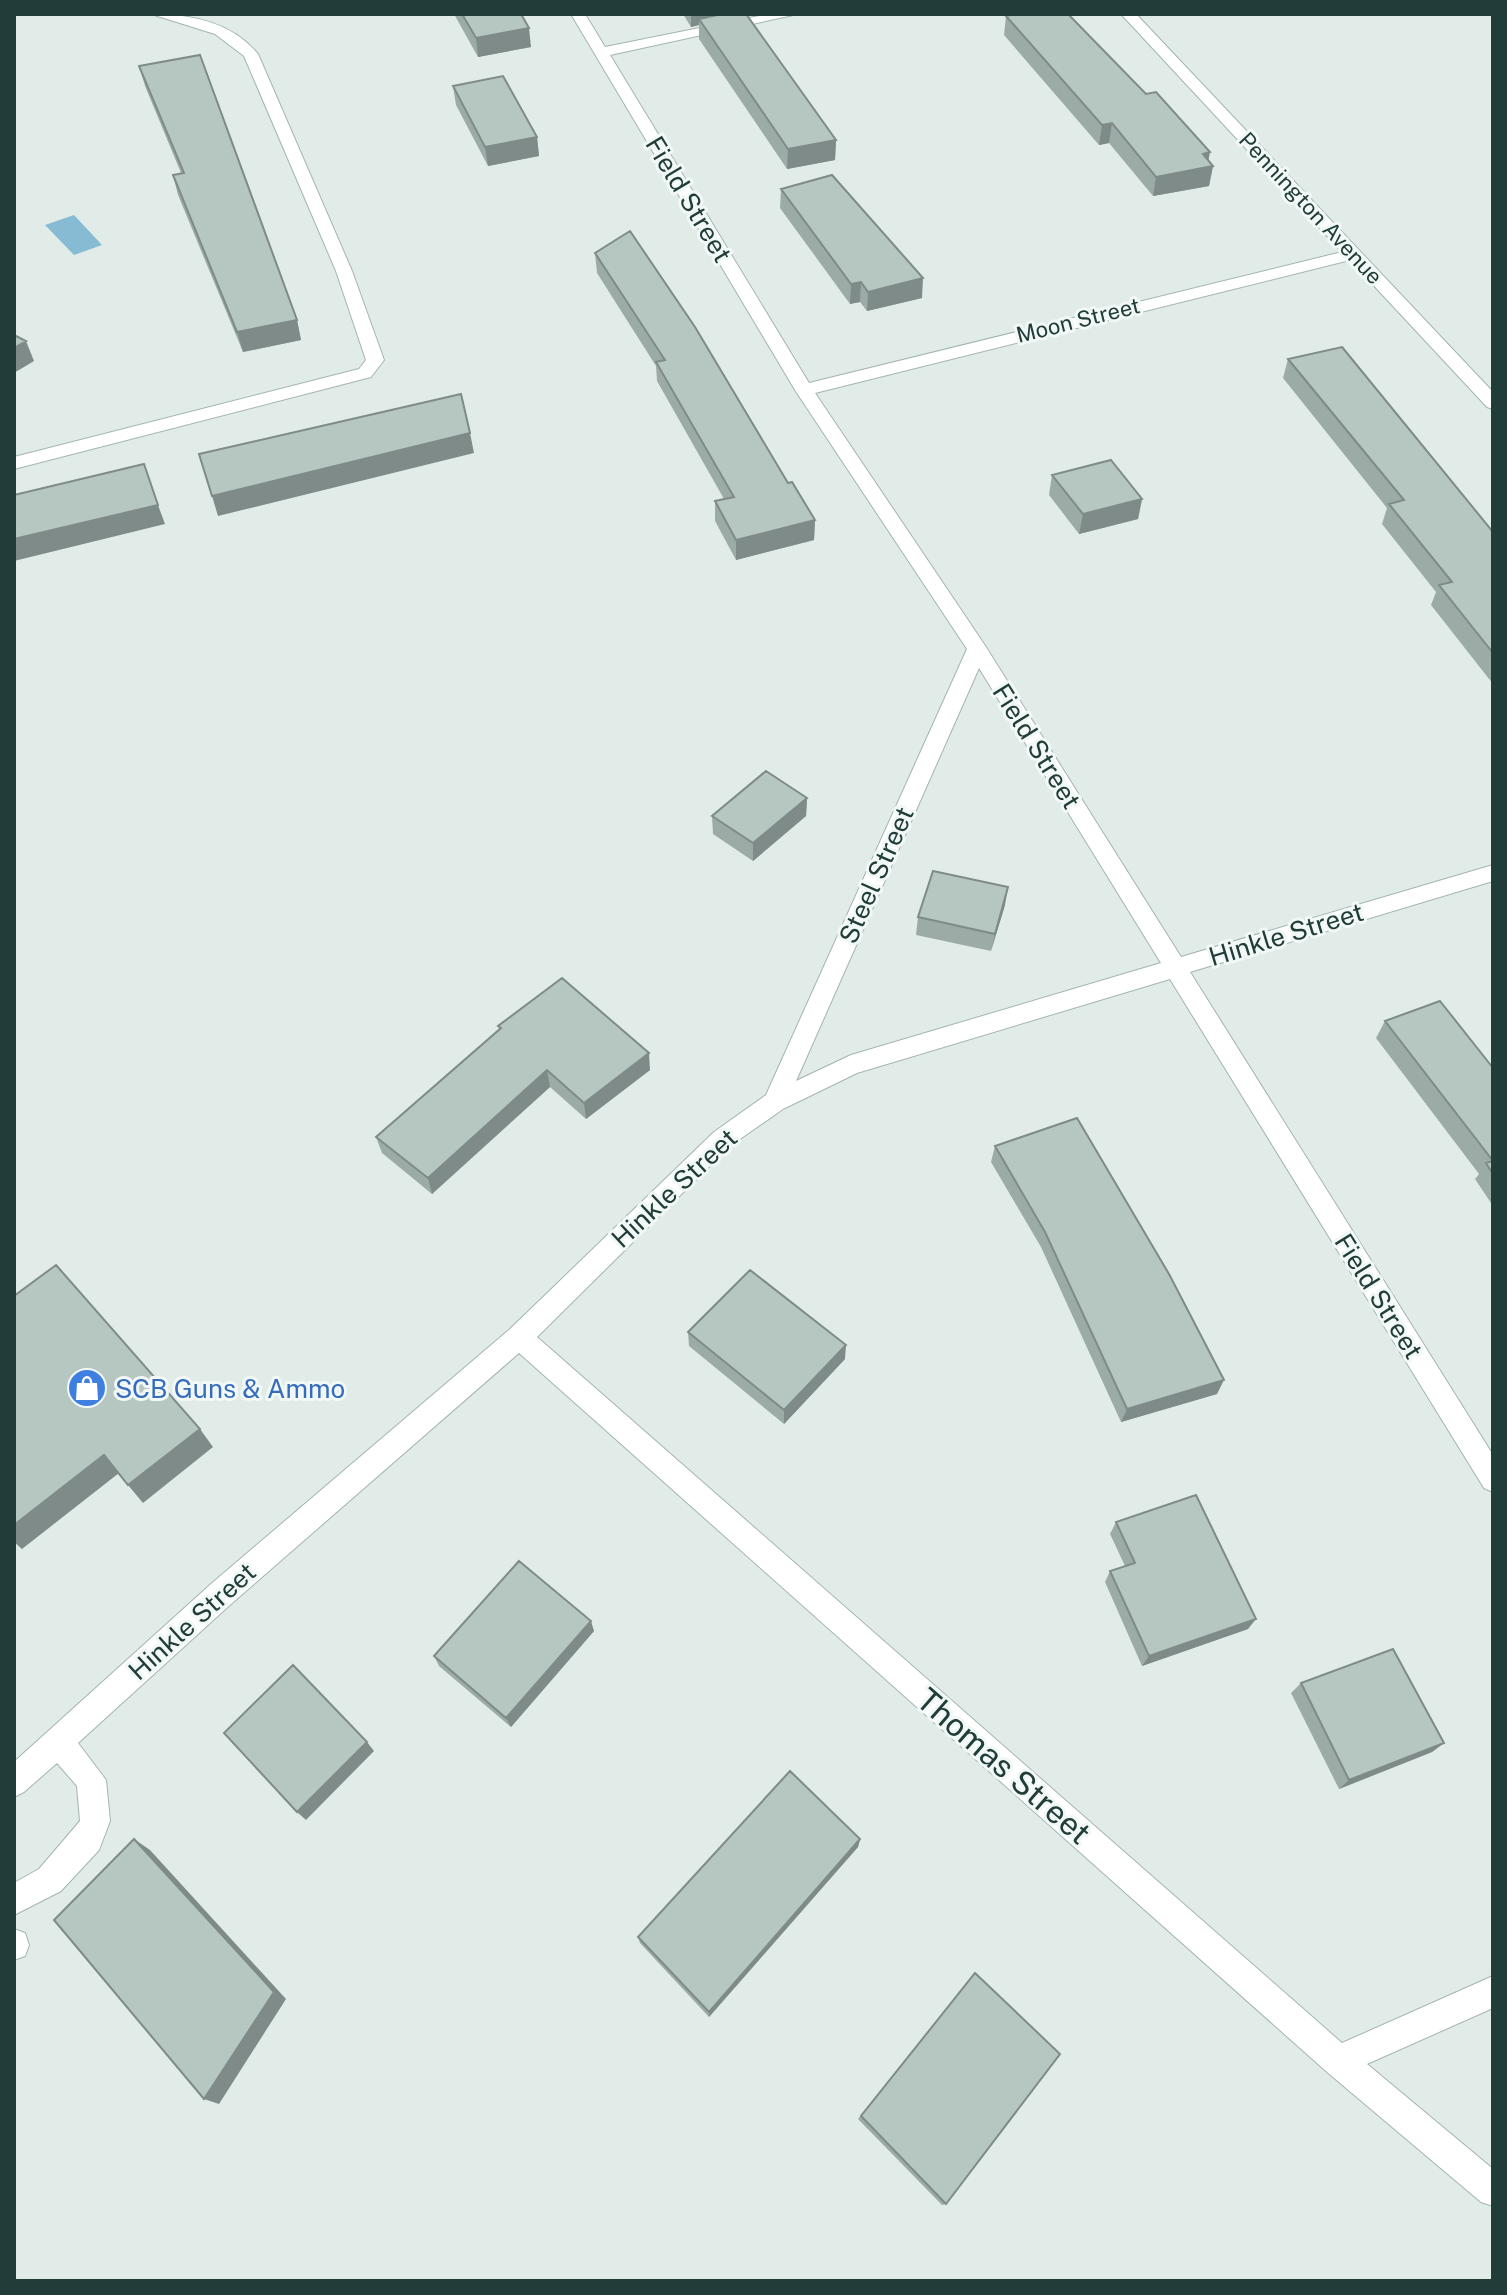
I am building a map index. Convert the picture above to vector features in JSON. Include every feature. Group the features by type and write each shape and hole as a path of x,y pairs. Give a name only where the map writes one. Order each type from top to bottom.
{"street":[{"path":"14,463 365,373 375,360 344,271 251,54 240,41 209,26 158,14"},
{"name":"Field Street","path":"578,14 804,390 977,649 1493,1479"},
{"path":"601,52 791,14"},
{"name":"Pennington Avenue","path":"1128,14 1493,403"},
{"name":"Moon Street","path":"804,390 1354,254"},
{"name":"Steel Street","path":"775,1102 977,649"},
{"name":"Hinkle Street","path":"16,1775 58,1742 221,1594 519,1337 722,1139 775,1102 851,1065 1493,873"},
{"name":"Thomas Street","path":"519,1337 1338,2061 1493,2190"},
{"path":"14,1900 50,1880 88,1839 95,1821 91,1780 58,1742"},
{"path":"1338,2061 1493,1992"}],"water":[{"path":"74,215 102,245 74,255 45,225"}],"building":[{"path":"462,14 521,14 529,28 476,38"},
{"path":"722,14 746,14 836,140 788,149 699,19"},
{"path":"1068,14 1146,94 1156,92 1210,152 1203,154 1213,166 1156,177 1112,123 1102,125 1006,16"},
{"path":"200,55 297,320 237,332 173,175 184,173 139,66"},
{"path":"503,76 537,137 485,147 453,86"},
{"path":"832,175 923,278 868,292 861,282 851,284 781,189"},
{"path":"630,231 695,327 788,483 792,482 815,520 736,540 715,501 734,497 656,362 665,360 595,253"},
{"path":"14,335 26,341 14,348"},
{"path":"1342,347 1493,532 1493,653 1439,585 1452,582 1389,504 1404,500 1288,359"},
{"path":"461,394 470,433 212,496 199,454"},
{"path":"1111,460 1142,499 1083,514 1052,475"},
{"path":"144,464 158,505 14,539 14,495"},
{"path":"766,771 807,798 753,843 712,816"},
{"path":"933,871 1008,887 995,934 918,917"},
{"path":"562,978 649,1053 584,1103 547,1070 428,1178 376,1137 501,1028 498,1026"},
{"path":"1440,1001 1493,1068 1493,1161 1385,1021"},
{"path":"1077,1118 1169,1274 1224,1380 1127,1409 1045,1232 995,1146"},
{"path":"1493,1161 1493,1174 1486,1163"},
{"name":"SCB Guns & Ammo","path":"56,1265 200,1429 128,1485 104,1455 14,1525 14,1296"},
{"path":"750,1270 846,1345 784,1410 688,1332"},
{"path":"1196,1495 1256,1619 1149,1656 1110,1571 1135,1563 1116,1522"},
{"path":"519,1561 591,1621 506,1718 434,1656"},
{"path":"1393,1649 1444,1743 1349,1780 1301,1683"},
{"path":"293,1665 367,1742 297,1812 224,1733"},
{"path":"790,1771 860,1839 709,2012 638,1937"},
{"path":"134,1839 274,1992 204,2099 54,1920"},
{"path":"975,1973 1060,2054 946,2204 861,2116"}],"place":[{"name":"SCB Guns & Ammo","path":"87,1388"}]}
